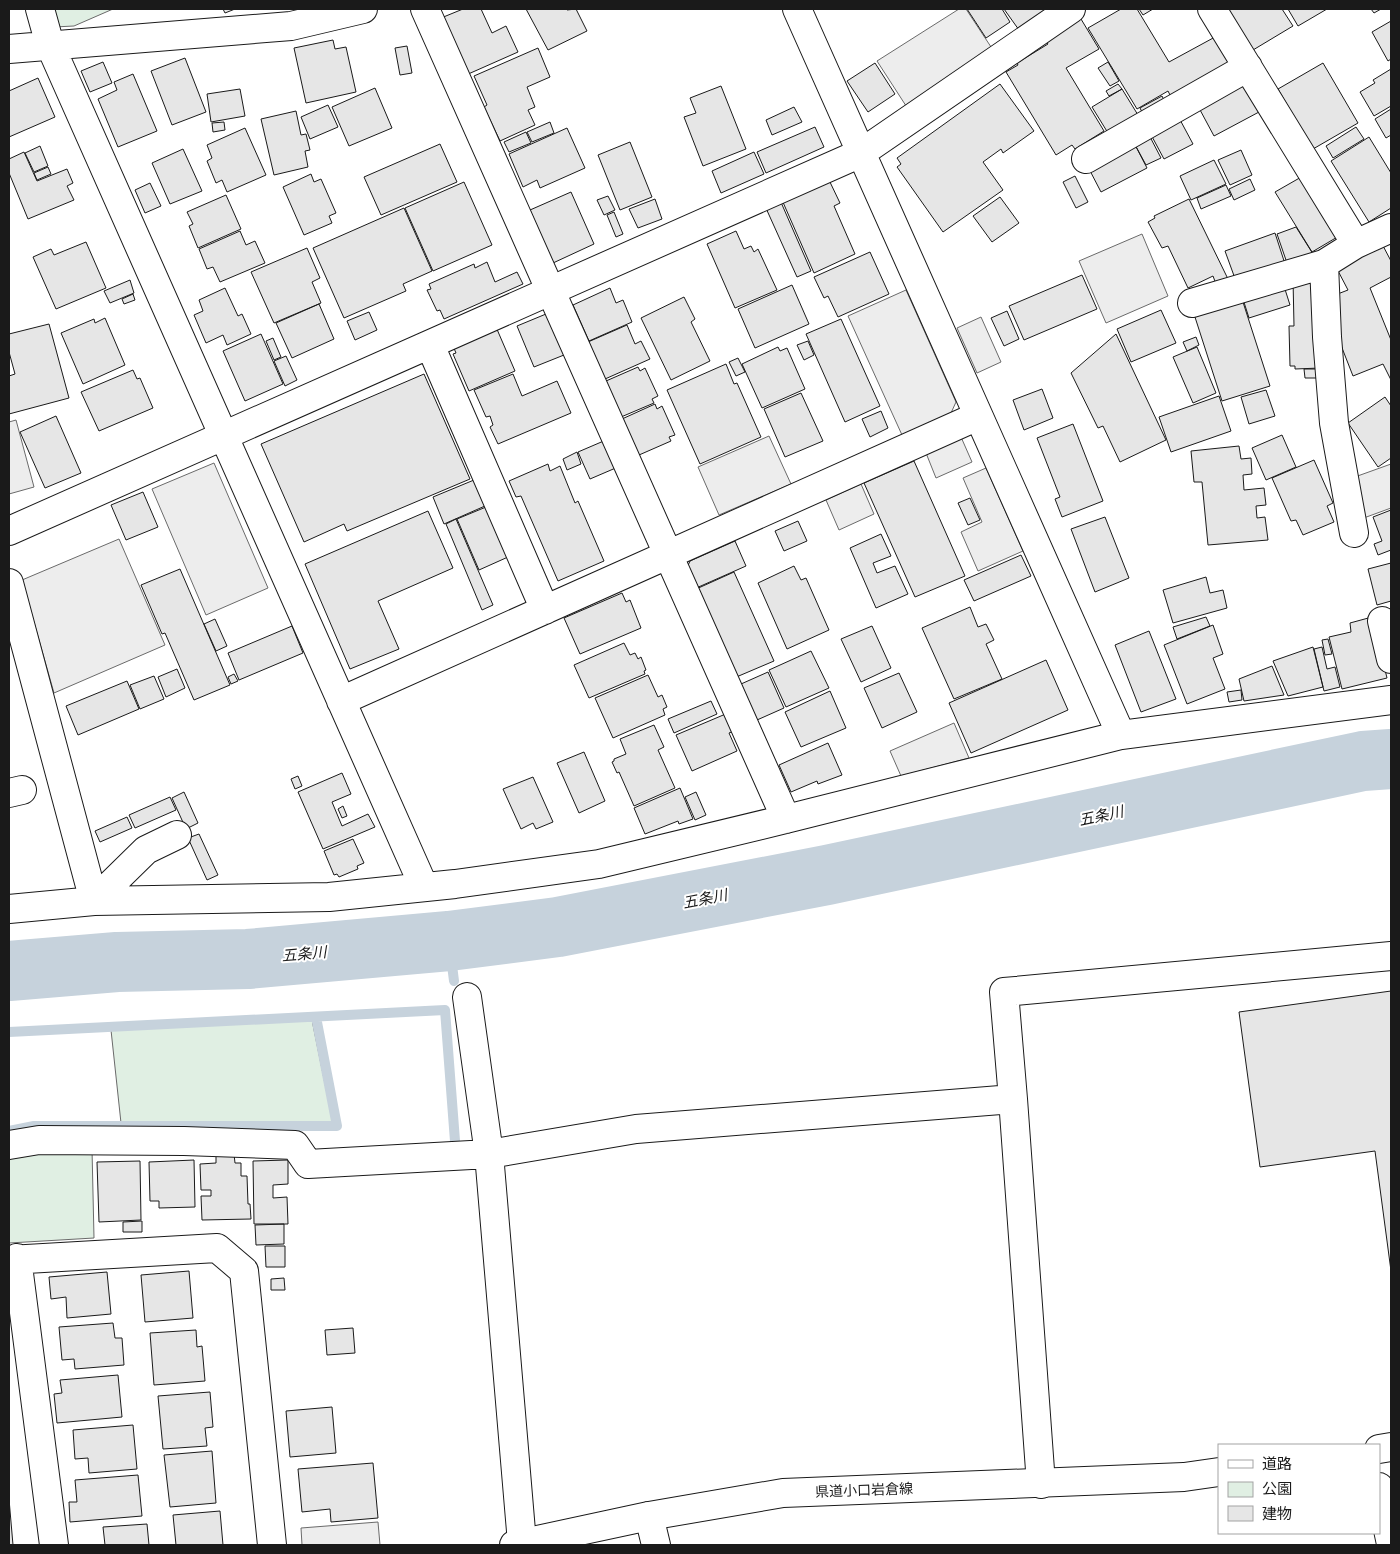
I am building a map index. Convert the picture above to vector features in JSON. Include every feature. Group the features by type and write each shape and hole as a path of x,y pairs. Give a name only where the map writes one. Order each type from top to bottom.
{"street":[{"path":"40,9 50,45 424,887"},
{"path":"9,49 291,26 363,9"},
{"path":"425,9 786,820"},
{"path":"797,9 1121,734"},
{"path":"9,531 861,153 1071,9"},
{"path":"1212,9 1356,244"},
{"path":"1086,159 1248,67"},
{"path":"1192,303 1324,264 1356,244 1389,233"},
{"path":"1324,264 1327,337 1334,423 1354,533"},
{"path":"430,344 545,610"},
{"path":"341,701 978,416"},
{"path":"9,583 94,901"},
{"path":"1382,621 1391,659"},
{"path":"9,909 94,901 329,896 424,887 600,864 786,820 1121,734 1391,700"},
{"path":"94,901 146,850 177,835"},
{"path":"1041,1484 1004,992 1391,956"},
{"path":"466,997 489,1154 518,1544"},
{"path":"9,1145 39,1140 184,1141 295,1145 308,1164 489,1154 636,1129 1013,1099"},
{"path":"54,1545 13,1259 217,1248 244,1271 272,1545"},
{"name":"県道小口岩倉線","path":"518,1544 648,1516 784,1493 1041,1484 1184,1477 1218,1472"},
{"path":"1380,1492 1391,1544"},
{"path":"648,1516 656,1545"}],"green space":[{"path":"50,9 113,9 74,26 54,27"},
{"path":"312,1020 333,1123 121,1123 111,1030"},
{"path":"92,1149 94,1238 9,1243 9,1155"}],"shaded area":[{"path":"959,9 966,9 995,53 910,112 877,61"},
{"path":"1142,234 1168,296 1106,323 1079,261"},
{"path":"906,290 956,402 951,413 902,435 848,316"},
{"path":"981,317 1001,362 977,373 957,328"},
{"path":"16,420 34,487 9,494 9,422"},
{"path":"769,436 791,484 719,515 698,467"},
{"path":"961,437 972,462 936,478 926,453"},
{"path":"214,463 268,588 206,615 152,489"},
{"path":"1391,464 1391,508 1361,519 1352,478"},
{"path":"986,468 1023,551 978,571 961,532 982,522 963,478"},
{"path":"861,484 874,514 839,530 826,500"},
{"path":"119,539 165,645 54,693 22,580"},
{"path":"954,723 969,758 901,776 890,751"},
{"path":"378,1522 380,1545 302,1545 301,1528"}],"building":[{"path":"223,9 235,9 225,13"},
{"path":"463,9 481,9 492,33 506,26 518,52 466,75 441,18"},
{"path":"526,9 576,9 587,31 548,50"},
{"path":"967,9 1002,9 1010,22 986,38"},
{"path":"1004,9 1051,9 1019,30"},
{"path":"1121,9 1137,9 1169,62 1215,37 1231,64 1171,97 1168,91 1137,109 1088,28"},
{"path":"1139,9 1153,9 1143,15"},
{"path":"1221,9 1282,9 1293,26 1248,53"},
{"path":"1288,9 1327,9 1298,26"},
{"path":"1371,9 1381,9 1374,13"},
{"path":"1081,19 1099,49 1066,68 1104,131 1075,149 1072,145 1056,155 1006,72 1048,44 1045,40"},
{"path":"1391,21 1391,59 1388,61 1372,32"},
{"path":"333,40 335,49 346,47 356,92 306,103 294,48"},
{"path":"407,46 412,73 400,75 395,48"},
{"path":"538,48 550,77 527,87 535,107 528,110 535,125 500,141 484,107 487,105 474,76"},
{"path":"185,58 206,112 172,125 151,71"},
{"path":"103,62 112,83 90,92 81,71"},
{"path":"1108,62 1119,81 1110,86 1098,68"},
{"path":"875,63 895,94 868,112 847,81"},
{"path":"1323,63 1358,123 1313,149 1278,89"},
{"path":"1391,69 1391,106 1374,116 1360,92 1375,83 1373,80"},
{"path":"133,74 157,131 118,147 98,99 117,90 114,82"},
{"path":"38,78 55,117 9,137 9,91"},
{"path":"1000,84 1034,131 1003,153 1001,149 983,162 1003,190 943,232 897,167 901,164 897,158"},
{"path":"1118,84 1122,89 1109,96 1106,91"},
{"path":"1244,84 1259,112 1214,136 1199,108"},
{"path":"721,86 746,149 703,166 684,117 696,113 690,98"},
{"path":"375,88 392,128 349,146 332,107"},
{"path":"240,89 245,116 211,122 207,94"},
{"path":"1122,89 1138,115 1108,133 1092,107"},
{"path":"1162,96 1165,102 1143,114 1140,108"},
{"path":"328,105 338,127 310,139 301,117"},
{"path":"794,107 802,122 772,135 766,120"},
{"path":"1391,109 1391,135 1386,138 1375,119"},
{"path":"296,111 301,135 306,134 310,150 305,151 308,167 274,175 261,119"},
{"path":"1178,116 1193,144 1164,159 1149,131"},
{"path":"224,122 225,130 213,132 212,123"},
{"path":"550,122 554,133 532,142 527,132"},
{"path":"815,127 824,147 766,173 757,152"},
{"path":"1356,127 1364,139 1333,158 1326,146"},
{"path":"245,128 266,175 227,192 222,180 216,183 207,161 212,158 207,145"},
{"path":"567,128 585,168 540,188 537,180 523,187 509,154"},
{"path":"526,132 531,143 509,152 504,142"},
{"path":"1148,133 1161,158 1146,165 1133,141"},
{"path":"1369,137 1391,173 1391,208 1369,222 1331,161"},
{"path":"1133,141 1147,168 1101,192 1087,165"},
{"path":"630,142 652,197 620,210 598,155"},
{"path":"440,144 457,182 381,215 364,177"},
{"path":"40,146 48,166 34,172 25,153"},
{"path":"183,149 202,191 170,204 152,163"},
{"path":"1241,150 1252,175 1230,185 1218,160"},
{"path":"24,152 37,181 67,169 73,183 67,186 74,200 28,219 9,173 9,159"},
{"path":"754,152 764,174 721,193 712,171"},
{"path":"1214,160 1226,184 1191,200 1180,176"},
{"path":"48,167 51,174 37,180 34,173"},
{"path":"311,174 314,182 321,179 336,213 329,216 332,223 304,235 283,187"},
{"path":"1075,176 1088,202 1076,208 1063,182"},
{"path":"1303,176 1339,236 1312,252 1275,192"},
{"path":"1250,179 1255,190 1234,200 1229,189"},
{"path":"829,180 840,203 834,206 855,254 814,273 782,200"},
{"path":"464,182 492,245 433,271 405,208"},
{"path":"150,183 161,206 145,213 135,190"},
{"path":"1226,185 1231,196 1201,209 1197,198"},
{"path":"571,192 594,244 553,263 530,210"},
{"path":"226,195 241,229 198,248 189,226 193,224 187,212"},
{"path":"608,196 615,210 604,215 597,200"},
{"path":"1000,197 1019,223 992,242 973,216"},
{"path":"655,199 662,219 638,228 629,209"},
{"path":"1189,199 1228,279 1216,284 1213,276 1188,288 1168,246 1162,248 1148,222 1155,218 1154,216"},
{"path":"780,200 811,271 797,277 765,206"},
{"path":"404,208 432,271 403,284 406,291 344,318 313,248"},
{"path":"614,212 623,234 616,237 607,215"},
{"path":"1296,227 1313,254 1287,263 1277,234"},
{"path":"240,231 246,245 255,241 265,263 220,282 213,267 207,269 199,249"},
{"path":"736,231 744,249 751,246 754,252 758,249 777,290 735,308 707,244"},
{"path":"1275,233 1286,267 1237,284 1225,251"},
{"path":"86,242 106,288 56,309 33,257 51,249 54,255"},
{"path":"1381,242 1391,261 1391,277 1370,288 1391,340 1391,380 1383,364 1353,376 1335,330 1335,295 1348,290 1336,267"},
{"path":"307,248 320,278 312,282 321,303 274,323 251,272"},
{"path":"870,252 889,294 838,317 828,296 824,298 814,277"},
{"path":"487,262 495,282 517,272 523,284 444,319 440,310 437,311 427,290 431,289 429,284 474,264 475,268"},
{"path":"1082,275 1097,309 1024,340 1009,306"},
{"path":"1317,278 1320,368 1295,369 1295,366 1290,366 1289,326 1294,326 1293,279"},
{"path":"130,280 134,293 110,303 104,291"},
{"path":"1283,283 1290,305 1249,318 1242,296"},
{"path":"792,285 809,324 755,348 738,309"},
{"path":"225,288 238,316 242,314 251,334 227,345 223,335 206,343 194,315 203,311 199,300"},
{"path":"610,288 616,303 623,300 632,322 589,341 573,305"},
{"path":"133,294 135,300 124,304 122,299"},
{"path":"684,297 695,319 691,322 710,361 671,380 641,318"},
{"path":"1242,299 1270,386 1222,401 1194,314"},
{"path":"319,304 334,339 292,358 276,323"},
{"path":"1161,310 1176,343 1131,362 1117,329"},
{"path":"1007,311 1019,339 1004,346 991,318"},
{"path":"369,312 377,330 355,340 347,321"},
{"path":"546,314 564,355 534,367 517,326"},
{"path":"105,318 125,365 83,384 61,333 94,319 95,323"},
{"path":"841,319 880,406 845,422 806,334"},
{"path":"49,324 69,398 9,414 9,376 15,374 9,352 9,334"},
{"path":"627,325 635,344 641,341 650,359 605,379 588,342"},
{"path":"496,327 515,371 469,391 453,354 456,353 453,346"},
{"path":"261,334 283,384 245,401 223,351"},
{"path":"1116,334 1166,440 1120,462 1103,426 1098,428 1071,373"},
{"path":"1196,337 1199,345 1187,351 1183,342"},
{"path":"273,338 281,357 274,360 266,341"},
{"path":"808,341 814,355 804,360 797,345"},
{"path":"778,347 780,351 787,348 805,389 762,408 742,364"},
{"path":"1197,347 1216,393 1193,403 1173,357"},
{"path":"286,356 297,380 285,386 274,361"},
{"path":"738,358 745,372 736,376 729,362"},
{"path":"726,364 734,384 737,383 761,437 700,464 667,390"},
{"path":"638,367 640,371 645,368 658,396 652,399 654,403 621,417 606,381"},
{"path":"1304,369 1318,369 1318,378 1305,378"},
{"path":"133,370 137,379 140,378 153,408 99,431 81,392"},
{"path":"424,374 470,479 347,531 344,524 304,542 261,444"},
{"path":"513,374 522,396 557,381 571,413 498,444 490,427 493,425 490,416 486,417 474,390"},
{"path":"1042,389 1053,418 1024,430 1013,400"},
{"path":"1266,390 1275,416 1249,424 1241,397"},
{"path":"801,393 823,441 785,457 764,409"},
{"path":"1219,396 1231,431 1171,452 1159,417"},
{"path":"1385,397 1391,406 1391,458 1378,467 1348,423"},
{"path":"655,404 657,409 662,406 675,435 669,437 671,441 639,455 622,419"},
{"path":"881,411 888,428 870,437 862,419"},
{"path":"56,416 81,473 45,488 20,432"},
{"path":"1073,424 1103,501 1062,517 1055,499 1060,497 1037,438"},
{"path":"1282,435 1296,467 1266,480 1252,448"},
{"path":"606,440 618,467 590,479 578,452"},
{"path":"1239,446 1241,459 1251,458 1252,474 1243,475 1244,490 1264,488 1266,505 1256,506 1257,518 1265,517 1268,540 1208,545 1202,482 1194,482 1191,451"},
{"path":"577,452 581,464 567,470 563,459"},
{"path":"1314,460 1333,503 1327,506 1334,522 1303,535 1296,520 1291,521 1272,478"},
{"path":"914,461 965,576 915,597 864,483"},
{"path":"548,464 550,471 560,466 575,503 578,501 604,561 558,581 521,496 516,497 509,481"},
{"path":"474,480 485,506 444,524 433,497"},
{"path":"143,492 158,527 126,540 111,505"},
{"path":"970,498 980,520 968,525 958,503"},
{"path":"486,507 508,557 479,570 457,519"},
{"path":"1391,510 1391,550 1378,555 1374,544 1382,541 1373,517"},
{"path":"428,511 453,568 378,601 399,649 350,669 305,564"},
{"path":"1105,517 1129,578 1095,592 1071,529"},
{"path":"456,519 493,605 482,610 446,524"},
{"path":"798,521 807,541 784,551 775,531"},
{"path":"881,534 891,556 873,563 877,573 895,566 908,594 876,608 850,548"},
{"path":"735,541 746,566 694,589 686,570 690,561"},
{"path":"1021,555 1031,576 974,601 964,580"},
{"path":"1391,563 1391,601 1377,605 1368,569"},
{"path":"794,566 801,580 806,578 829,630 787,649 758,583"},
{"path":"180,569 230,685 194,700 165,633 162,634 141,585"},
{"path":"734,572 774,661 734,678 694,590"},
{"path":"1206,577 1210,593 1223,590 1227,608 1173,623 1163,590"},
{"path":"622,593 626,602 630,600 641,628 580,654 564,618"},
{"path":"970,607 978,627 986,624 994,640 986,644 1002,679 954,699 922,628"},
{"path":"1206,617 1210,626 1177,639 1173,627"},
{"path":"1372,617 1387,678 1342,689 1329,637 1351,632 1350,623"},
{"path":"215,619 227,646 216,651 204,624"},
{"path":"1213,625 1223,654 1213,658 1225,689 1187,704 1164,645"},
{"path":"292,626 303,653 239,680 228,653"},
{"path":"872,626 891,668 861,682 841,639"},
{"path":"1149,631 1176,699 1141,712 1115,645"},
{"path":"1328,639 1332,654 1325,655 1322,640"},
{"path":"624,643 630,655 635,653 638,659 641,657 646,670 644,671 645,674 589,698 574,665"},
{"path":"1313,647 1323,687 1288,696 1273,661"},
{"path":"1322,647 1327,669 1335,667 1340,687 1324,691 1314,649"},
{"path":"811,651 829,688 786,707 769,670"},
{"path":"1046,660 1068,710 971,753 949,703"},
{"path":"1272,666 1284,695 1244,701 1239,679"},
{"path":"177,669 185,688 166,697 158,677"},
{"path":"768,672 784,708 757,720 741,684"},
{"path":"899,673 917,712 882,728 864,688"},
{"path":"234,674 238,681 231,684 228,677"},
{"path":"648,675 658,697 662,695 667,707 663,709 665,715 613,738 595,698"},
{"path":"154,676 164,699 140,709 130,685"},
{"path":"127,681 139,709 78,735 66,706"},
{"path":"1241,690 1242,700 1229,702 1227,692"},
{"path":"830,691 846,728 801,747 785,712"},
{"path":"711,701 717,714 674,733 668,719"},
{"path":"728,713 736,730 729,733 737,751 692,771 676,735"},
{"path":"654,725 664,747 658,750 675,788 634,806 619,772 617,773 612,762 614,759 626,754 620,739"},
{"path":"828,743 842,775 818,784 817,781 791,792 779,765"},
{"path":"584,752 605,801 579,813 557,763"},
{"path":"342,773 351,794 332,802 342,826 368,814 375,827 323,849 298,792"},
{"path":"298,776 302,786 295,789 291,779"},
{"path":"533,777 553,822 536,829 533,823 521,829 503,789"},
{"path":"680,788 693,819 679,824 678,821 645,834 634,808"},
{"path":"184,792 198,823 186,829 172,798"},
{"path":"696,792 706,815 695,820 685,797"},
{"path":"170,797 176,810 135,828 129,815"},
{"path":"343,806 347,816 342,818 338,809"},
{"path":"127,817 132,828 100,842 95,831"},
{"path":"199,834 218,875 207,880 188,838"},
{"path":"353,839 364,863 357,866 358,869 339,877 337,874 334,875 324,851"},
{"path":"1391,991 1391,1271 1375,1151 1260,1167 1239,1012"},
{"path":"216,1154 234,1154 235,1163 241,1163 241,1176 247,1176 248,1204 250,1204 251,1219 202,1220 201,1196 211,1196 211,1190 201,1190 200,1164 216,1163"},
{"path":"194,1160 195,1207 159,1208 159,1201 150,1201 149,1162"},
{"path":"288,1160 288,1184 273,1185 273,1198 287,1197 288,1224 254,1224 253,1161"},
{"path":"140,1161 141,1220 99,1222 97,1162"},
{"path":"142,1221 142,1232 123,1232 123,1222"},
{"path":"284,1224 284,1244 256,1245 255,1225"},
{"path":"265,1246 285,1246 285,1267 266,1267"},
{"path":"189,1271 193,1318 145,1322 141,1275"},
{"path":"107,1272 111,1314 67,1318 66,1297 51,1299 49,1277"},
{"path":"284,1278 285,1290 271,1290 271,1279"},
{"path":"113,1323 115,1338 122,1338 124,1365 75,1369 74,1359 62,1360 59,1327"},
{"path":"353,1328 355,1353 327,1355 325,1330"},
{"path":"196,1330 197,1347 202,1346 205,1381 154,1385 150,1333"},
{"path":"118,1375 122,1417 57,1423 54,1394 62,1393 60,1380"},
{"path":"210,1392 213,1427 205,1428 207,1446 163,1449 158,1396"},
{"path":"332,1407 336,1453 290,1457 286,1411"},
{"path":"133,1425 137,1469 89,1473 88,1458 75,1459 73,1430"},
{"path":"212,1451 216,1503 170,1507 164,1455"},
{"path":"373,1463 378,1518 331,1522 330,1509 302,1512 298,1469"},
{"path":"138,1475 142,1516 70,1522 69,1502 77,1502 75,1480"},
{"path":"9,1499 13,1545 9,1545"},
{"path":"220,1511 223,1545 176,1545 173,1515"},
{"path":"147,1524 149,1545 105,1545 103,1527"}],"waterway":[{"name":"五条川","path":"9,971 117,962 248,959 449,941 558,927 827,875 1363,761 1391,759"},
{"path":"449,941 454,981"},
{"path":"9,1032 445,1010 455,1141"},
{"path":"9,1131 34,1126 337,1126 316,1017"}]}
